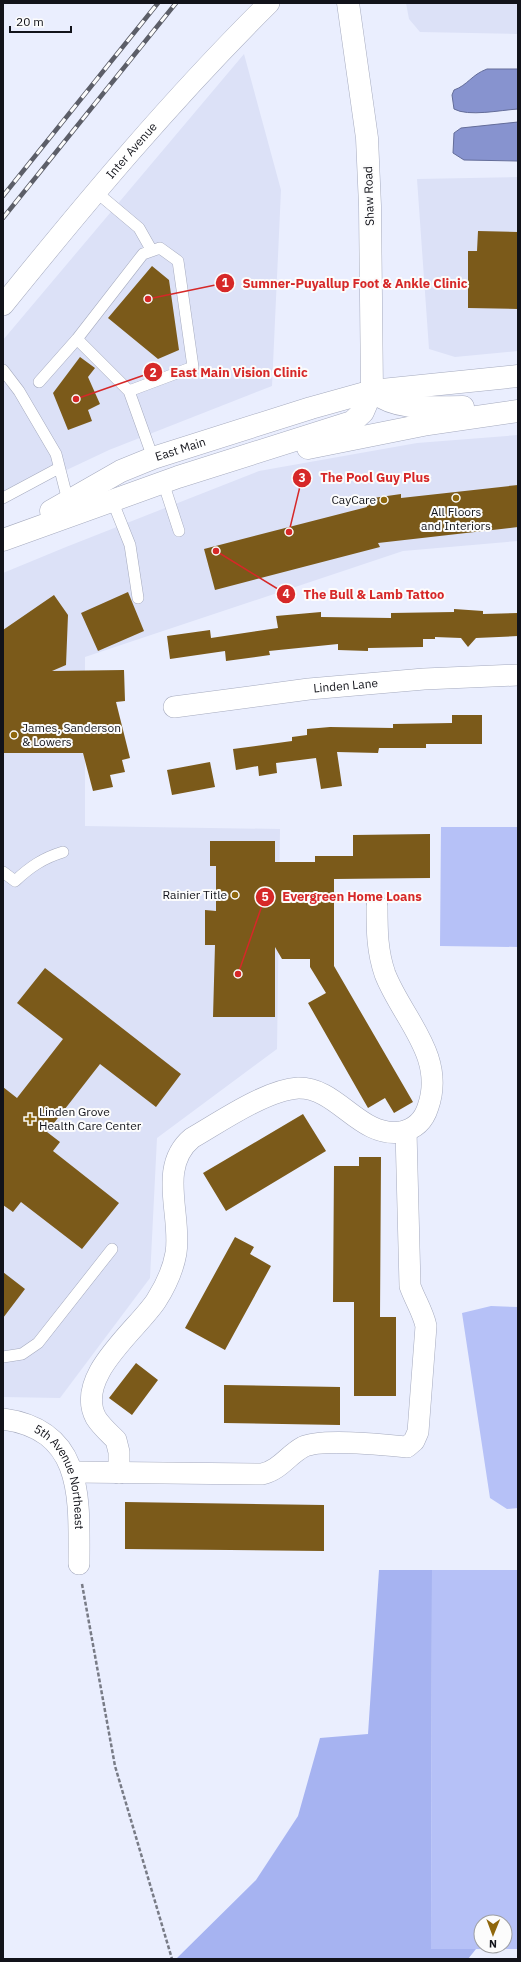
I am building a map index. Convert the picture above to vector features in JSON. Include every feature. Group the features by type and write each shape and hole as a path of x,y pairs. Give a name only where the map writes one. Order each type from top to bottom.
{"main road":[{"name":"Shaw Road","path":"348,3 367,138 370,213 372,391"},
{"name":"East Main","path":"3,540 121,471 153,458 248,427 372,391 518,376"},
{"name":"East Main","path":"3,540 170,480 352,422 363,412 372,391"},
{"path":"372,391 382,399 410,406 518,407"},
{"name":"East Main","path":"170,480 268,454 342,442 428,424 518,411"}],"street":[{"name":"Inter Avenue","path":"3,306 95,191 225,46 269,3"},
{"name":"Linden Lane","path":"174,707 309,689 424,679 518,676"},
{"path":"119,1473 118,1445 116,1440 96,1417 93,1408 92,1386 98,1372 156,1301 174,1264 176,1241 172,1188 174,1168 178,1153 184,1144 192,1138 276,1092 298,1088 322,1093 372,1127 385,1132 406,1131 416,1126 427,1112 431,1100 433,1073 427,1052 386,975 377,946 376,906"},
{"path":"73,1472 262,1474 275,1470 299,1449 311,1444 378,1444 407,1447 414,1441 418,1432 426,1326 423,1314 414,1298 410,1286 406,1131"},
{"name":"5th Avenue Northeast","path":"3,1419 25,1423 45,1434 55,1443 67,1460 73,1472 79,1507 79,1564"}],"lane":[{"path":"95,191 139,228 152,251"},
{"path":"39,382 77,339 143,254 160,248 178,261 193,367 129,391"},
{"path":"77,339 129,391 153,458"},
{"path":"3,370 19,391 56,454 68,501"},
{"path":"3,498 59,468"},
{"path":"170,480 179,531"},
{"path":"112,500 130,545 138,598"},
{"path":"3,872 15,881 31,866 46,857 63,852"},
{"path":"3,1357 22,1354 38,1343 112,1249"}],"path":[{"path":"79,1564 115,1766 172,1959"}],"shaded area":[{"path":"406,3 518,3 518,34 420,32 409,19"},
{"path":"244,54 281,190 272,386 109,450 3,500 3,340"},
{"path":"487,69 518,69 518,109 468,113 454,109 452,95 454,90"},
{"path":"518,122 518,161 464,160 453,153 454,133 461,128"},
{"path":"518,177 518,351 455,357 429,349 417,179"},
{"path":"518,435 518,541 403,551 85,657 85,826 280,829 277,1049 157,1138 150,1278 60,1398 3,1397 3,573 259,471 417,443"},
{"path":"441,827 518,827 518,947 440,946"},
{"path":"491,1306 518,1307 518,1508 507,1509 490,1498 462,1313"},
{"path":"379,1570 432,1570 431,1949 473,1949 473,1953 468,1959 176,1959 256,1880 298,1816 320,1738 368,1734"},
{"path":"432,1570 518,1570 518,1949 513,1949 513,1914 473,1914 473,1949 431,1949"}],"building":[{"path":"478,231 518,232 518,309 468,308 468,251 477,251"},
{"path":"152,266 169,280 179,350 158,359 108,318"},
{"path":"80,357 95,368 88,377 100,404 88,410 92,421 68,430 53,393"},
{"path":"518,485 518,527 378,543 380,547 215,590 204,549 367,507 366,499 401,494 401,498"},
{"path":"128,592 144,631 98,651 81,613"},
{"path":"54,595 68,615 66,665 52,671 124,670 125,701 116,702 130,758 122,760 125,772 110,775 113,787 93,791 83,753 4,753 3,630"},
{"path":"454,609 483,611 483,614 518,613 518,636 476,638 468,647 461,638 435,637 435,639 423,639 423,647 368,648 368,651 338,650 338,644 269,651 270,655 226,661 225,651 170,659 167,636 210,630 211,638 278,628 276,616 321,612 321,617 391,618 391,613 454,612"},
{"path":"452,715 482,715 482,744 426,744 426,748 379,748 378,753 337,752 342,786 321,789 316,758 276,763 277,773 259,776 258,766 236,770 233,749 292,741 292,737 307,735 307,729 330,727 393,728 393,724 452,723"},
{"path":"210,762 215,787 172,795 167,770"},
{"path":"430,834 430,878 334,879 334,966 413,1102 394,1113 385,1098 368,1108 308,1003 326,993 310,967 310,959 282,959 275,947 275,1017 213,1017 215,945 205,945 205,910 216,911 216,866 210,866 210,841 275,841 275,862 315,862 315,856 353,856 353,835"},
{"name":"Linden Grove Health Care Center","path":"45,968 181,1074 156,1107 100,1064 47,1132 60,1142 53,1151 119,1203 82,1249 21,1202 13,1212 3,1205 3,1087 17,1098 63,1039 17,1003"},
{"path":"303,1114 326,1151 226,1211 203,1173"},
{"path":"359,1157 381,1157 380,1317 396,1317 396,1396 354,1396 354,1302 333,1302 334,1166 359,1166"},
{"path":"235,1237 254,1247 250,1254 271,1266 225,1350 185,1328"},
{"path":"3,1272 25,1289 3,1318"},
{"path":"136,1363 158,1380 132,1415 109,1398"},
{"path":"224,1385 340,1387 340,1425 224,1423"},
{"path":"125,1502 324,1505 324,1551 125,1549"}],"railway":[{"path":"3,196 158,3"},
{"path":"3,218 176,3"}],"place":[{"name":"Sumner-Puyallup Foot & Ankle Clinic","path":"148,299"},
{"name":"East Main Vision Clinic","path":"76,399"},
{"name":"All Floors and Interiors","path":"456,498"},
{"name":"CayCare","path":"384,500"},
{"name":"The Pool Guy Plus","path":"289,532"},
{"name":"The Bull & Lamb Tattoo","path":"216,551"},
{"name":"James, Sanderson & Lowers","path":"14,735"},
{"name":"Rainier Title","path":"235,895"},
{"name":"Evergreen Home Loans","path":"238,974"},
{"name":"Linden Grove Health Care Center","path":"30,1119"}]}
